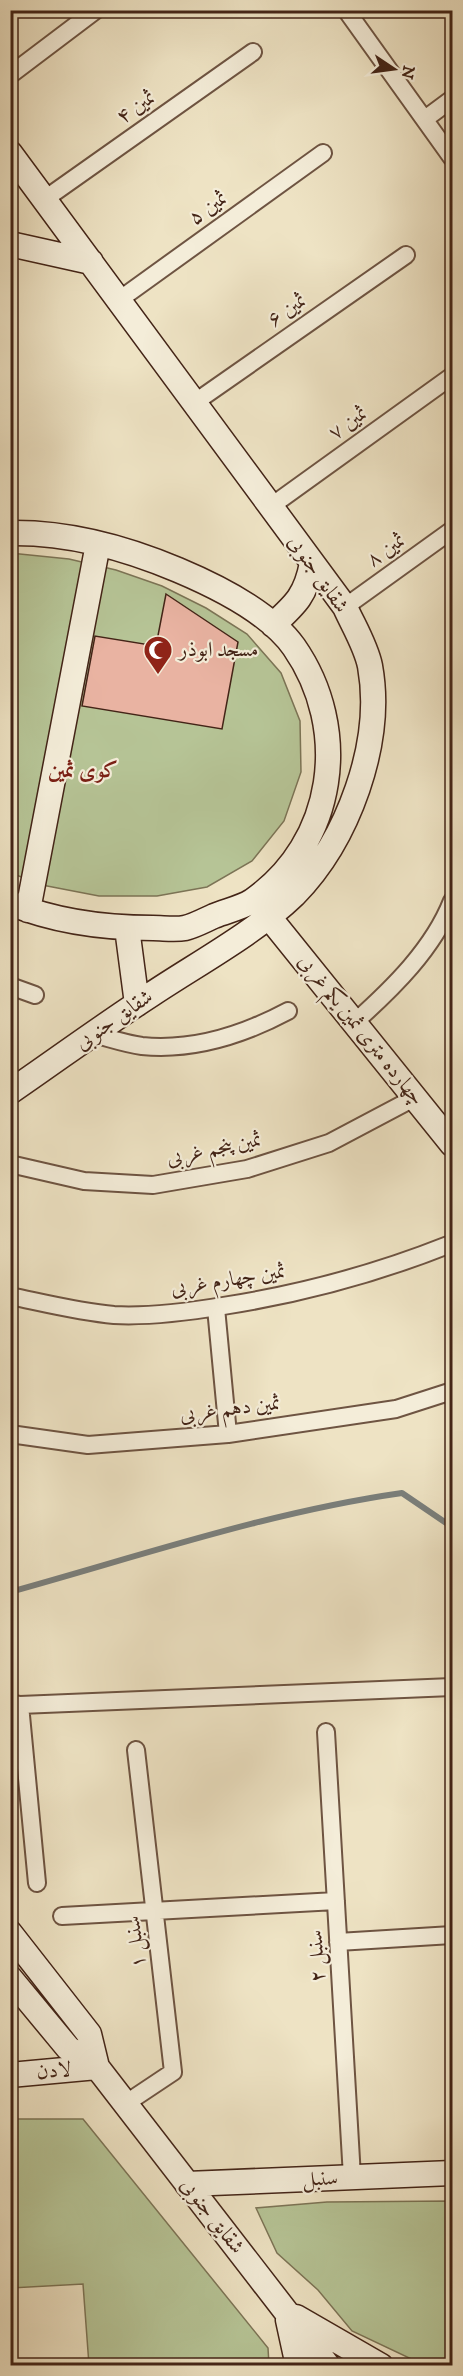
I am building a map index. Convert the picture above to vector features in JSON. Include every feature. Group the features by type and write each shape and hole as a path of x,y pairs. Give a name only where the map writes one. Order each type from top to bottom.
{"street":[{"path":"10,75 96,10"},
{"path":"345,10 453,158"},
{"name":"ثمین ۴","path":"45,199 253,52"},
{"path":"424,119 453,99"},
{"name":"شقایق جنوبی","path":"10,153 345,607 369,663 373,690 369,734 361,779 344,826 321,863 294,895 268,917 10,1092"},
{"name":"ثمین ۵","path":"119,300 323,153"},
{"path":"10,244 91,262"},
{"name":"ثمین ۶","path":"194,403 406,255"},
{"name":"ثمین ۷","path":"270,507 453,376"},
{"name":"ثمین ۸","path":"345,607 453,530"},
{"path":"10,533 67,537 98,544 154,560 196,578 236,599 273,625 293,646 315,683 328,725 329,768 316,820 304,844 289,866 250,902 184,928 127,928 77,923 19,907 98,544"},
{"path":"273,625 293,607 308,585 312,563"},
{"path":"355,1022 382,998 419,956 453,901"},
{"name":"چهارده متری ثمین یکم غربی","path":"268,917 453,1144"},
{"path":"127,928 137,1004"},
{"path":"10,986 35,995"},
{"path":"93,1034 142,1046 189,1046 229,1036 267,1022 288,1011"},
{"name":"ثمین پنجم غربی","path":"10,1164 84,1181 153,1185 247,1169 329,1143 416,1097"},
{"name":"ثمین چهارم غربی","path":"10,1296 114,1315 181,1313 275,1298 369,1274 448,1245"},
{"path":"216,1308 228,1434"},
{"name":"ثمین دهم غربی","path":"10,1434 88,1444 228,1434 396,1409 453,1391"},
{"path":"38,1883 14,1705 453,1687"},
{"name":"سنبل ۲","path":"326,1732 352,2177"},
{"name":"سنبل ۱","path":"125,2104 173,2072 136,1750"},
{"path":"62,1916 336,1901"},
{"name":"شقایق جنوبی","path":"10,1933 89,2034 97,2067"},
{"path":"338,1942 453,1935"},
{"name":"شقایق جنوبی","path":"10,1978 68,2048 97,2067 328,2366"},
{"name":"لادن","path":"10,2075 97,2067"},
{"name":"سنبل","path":"187,2184 453,2173"},
{"path":"286,2312 298,2366"},
{"path":"286,2312 381,2366"}],"green space":[{"path":"10,553 69,559 116,570 162,586 206,608 247,634 281,673 300,721 301,772 284,821 252,861 207,887 157,896 99,896 42,885 11,873"},
{"path":"11,2119 83,2119 268,2348 269,2365 89,2365 83,2284 11,2288"},
{"path":"452,2201 452,2366 424,2365 352,2331 318,2290 277,2253 256,2208 327,2202"}],"building":[{"name":"مسجد ابوذر","path":"166,594 238,642 222,729 82,706 95,636 156,646"}],"waterway":[{"path":"10,1592 254,1523 352,1501 402,1493 452,1527"}],"place":[{"name":"مسجد ابوذر","path":"158,676"}],"district":[{"name":"کوی ثمین","path":"83,770"}]}
